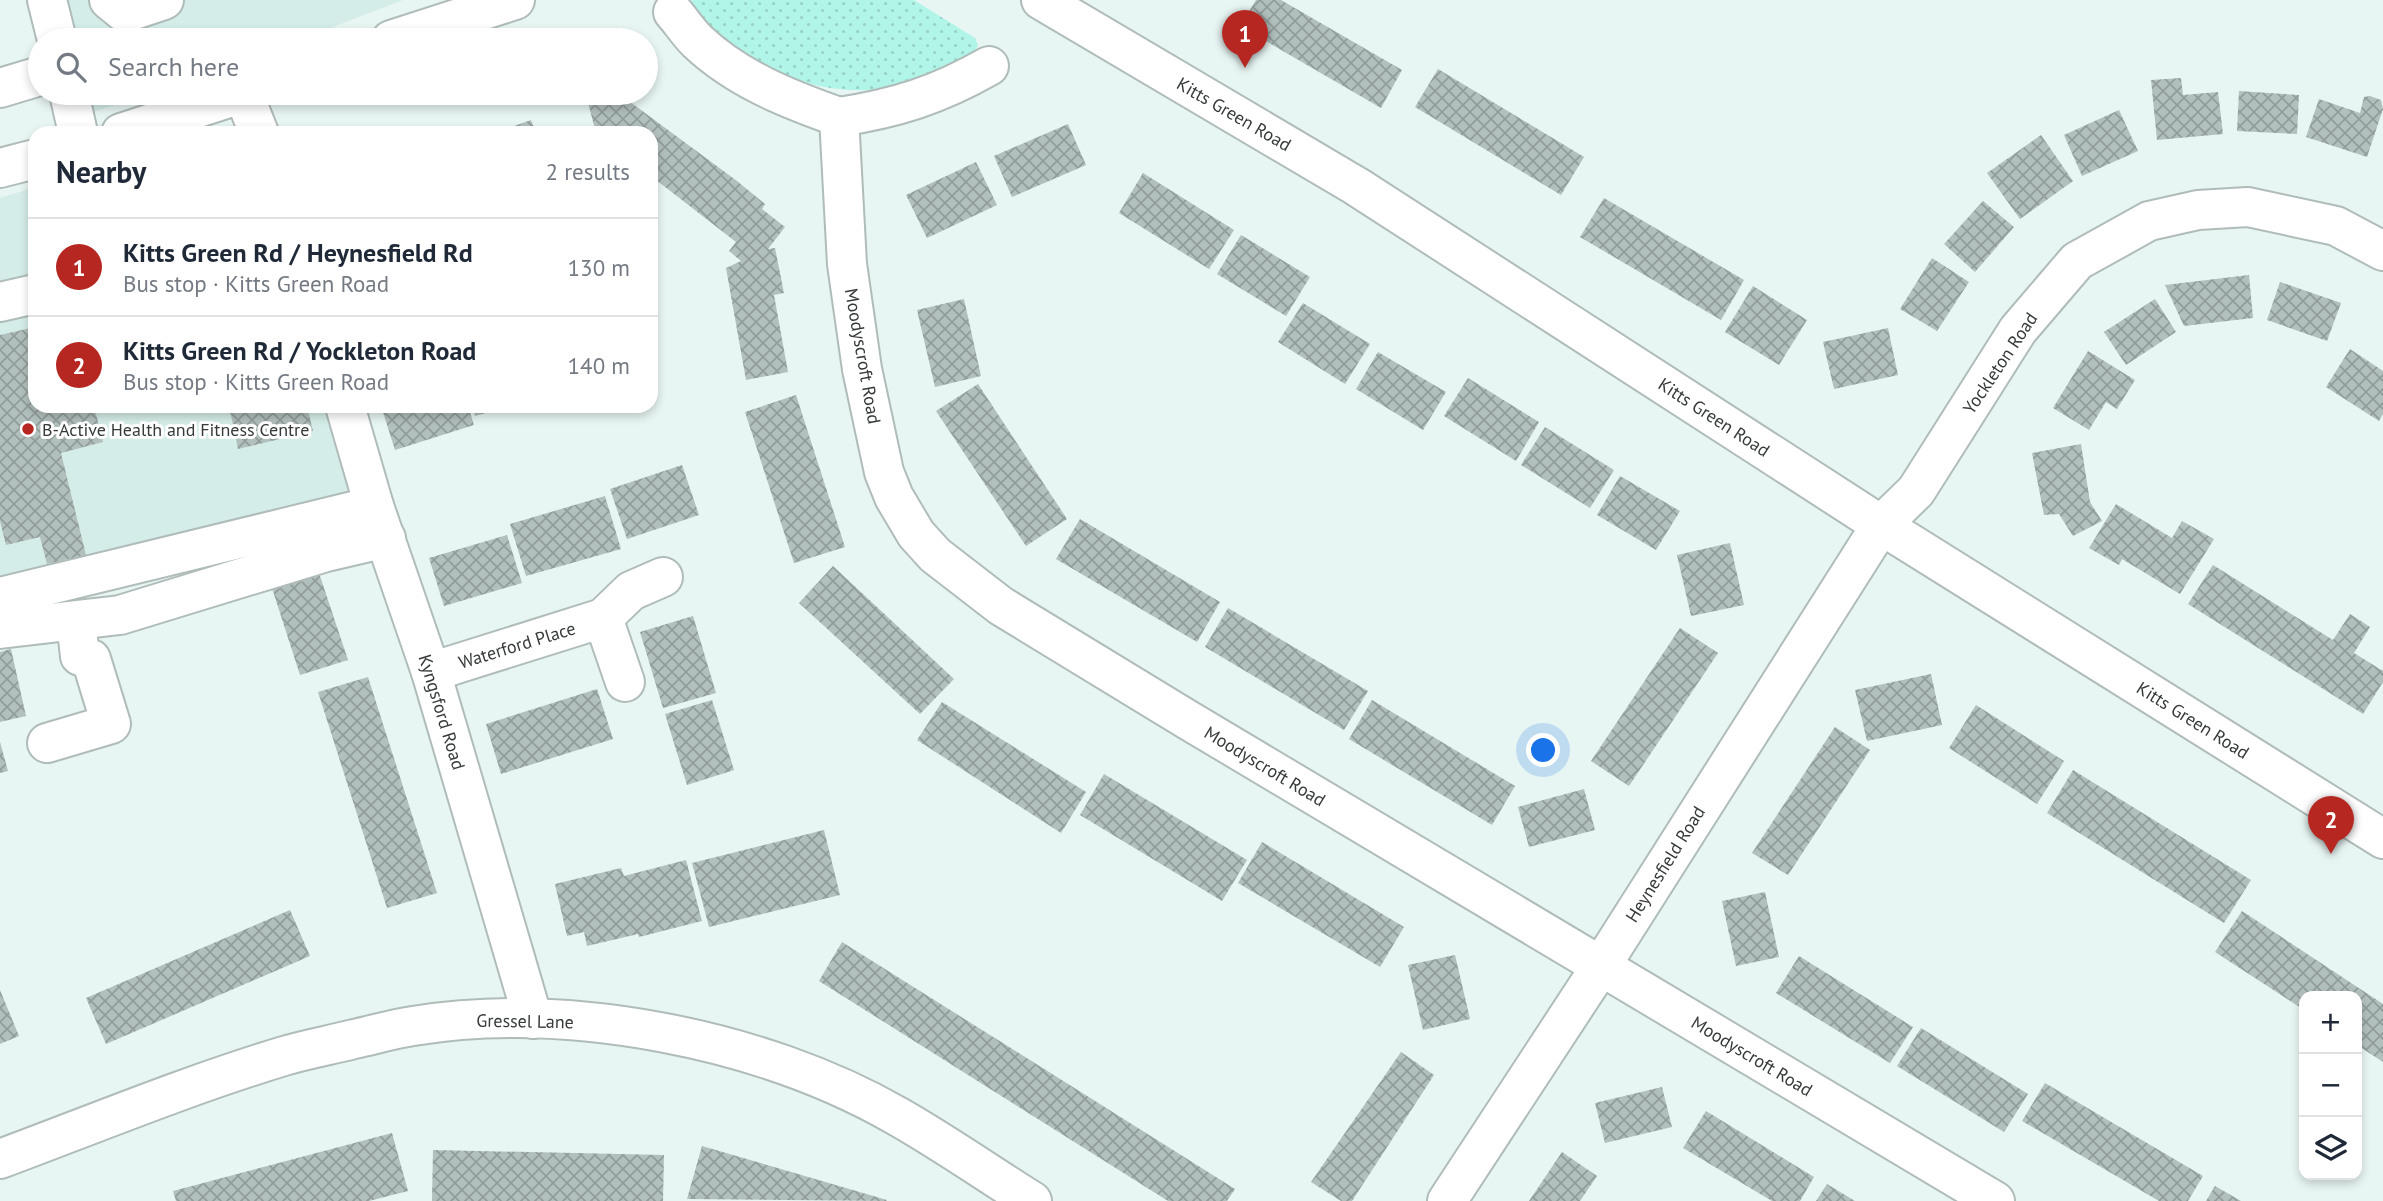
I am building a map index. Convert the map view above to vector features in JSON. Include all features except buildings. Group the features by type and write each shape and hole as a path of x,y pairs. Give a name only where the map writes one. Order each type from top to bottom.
{"street":[{"path":"47,0 54,28"},
{"path":"109,0 125,13 164,0"},
{"path":"428,28 515,0"},
{"name":"Kitts Green Road","path":"1041,0 1356,186 1881,525 2383,839"},
{"path":"673,12 697,40 745,76 783,95 839,117 906,104 958,84 989,66"},
{"path":"0,88 28,80"},
{"path":"72,105 76,126"},
{"path":"142,126 206,105"},
{"path":"248,105 256,126"},
{"name":"Moodyscroft Road","path":"839,117 847,264 862,369 884,472 894,497 916,534 935,555 1001,606 1210,734 1996,1201"},
{"path":"0,168 28,161"},
{"name":"Yockleton Road","path":"1881,525 1916,491 2018,330 2077,261 2149,221 2197,209 2248,207 2336,226 2383,251"},
{"path":"0,302 28,296"},
{"name":"Kyngsford Road","path":"347,413 380,522 431,672 533,1019"},
{"path":"0,597 380,522"},
{"path":"0,629 120,615 326,552 380,522"},
{"name":"Heynesfield Road","path":"1447,1201 1601,966 1881,525"},
{"name":"Waterford Place","path":"431,672 603,618 631,591 663,577"},
{"path":"603,618 625,682"},
{"path":"47,743 111,723 92,659 80,656 76,621"},
{"name":"Gressel Lane","path":"0,1159 286,1055 412,1026 475,1019 533,1019 596,1022 653,1030 771,1060 836,1086 896,1115 1032,1201"}],"shaded area":[{"path":"52,0 403,0 330,28 59,28"},
{"path":"79,105 114,105 82,116"},
{"path":"28,189 28,288 0,295 0,198"},
{"path":"28,316 28,413 333,413 350,492 342,501 0,587 0,323"}],"green space":[{"path":"914,0 975,38 978,45 971,56 960,63 912,83 888,88 839,89 791,78 746,57 716,35 689,2"}],"place":[{"name":"Kitts Green Rd / Heynesfield Rd","path":"1245,68"},
{"name":"B-Active Health and Fitness Centre","path":"28,429"},
{"name":"Kitts Green Rd / Yockleton Road","path":"2331,854"}]}
